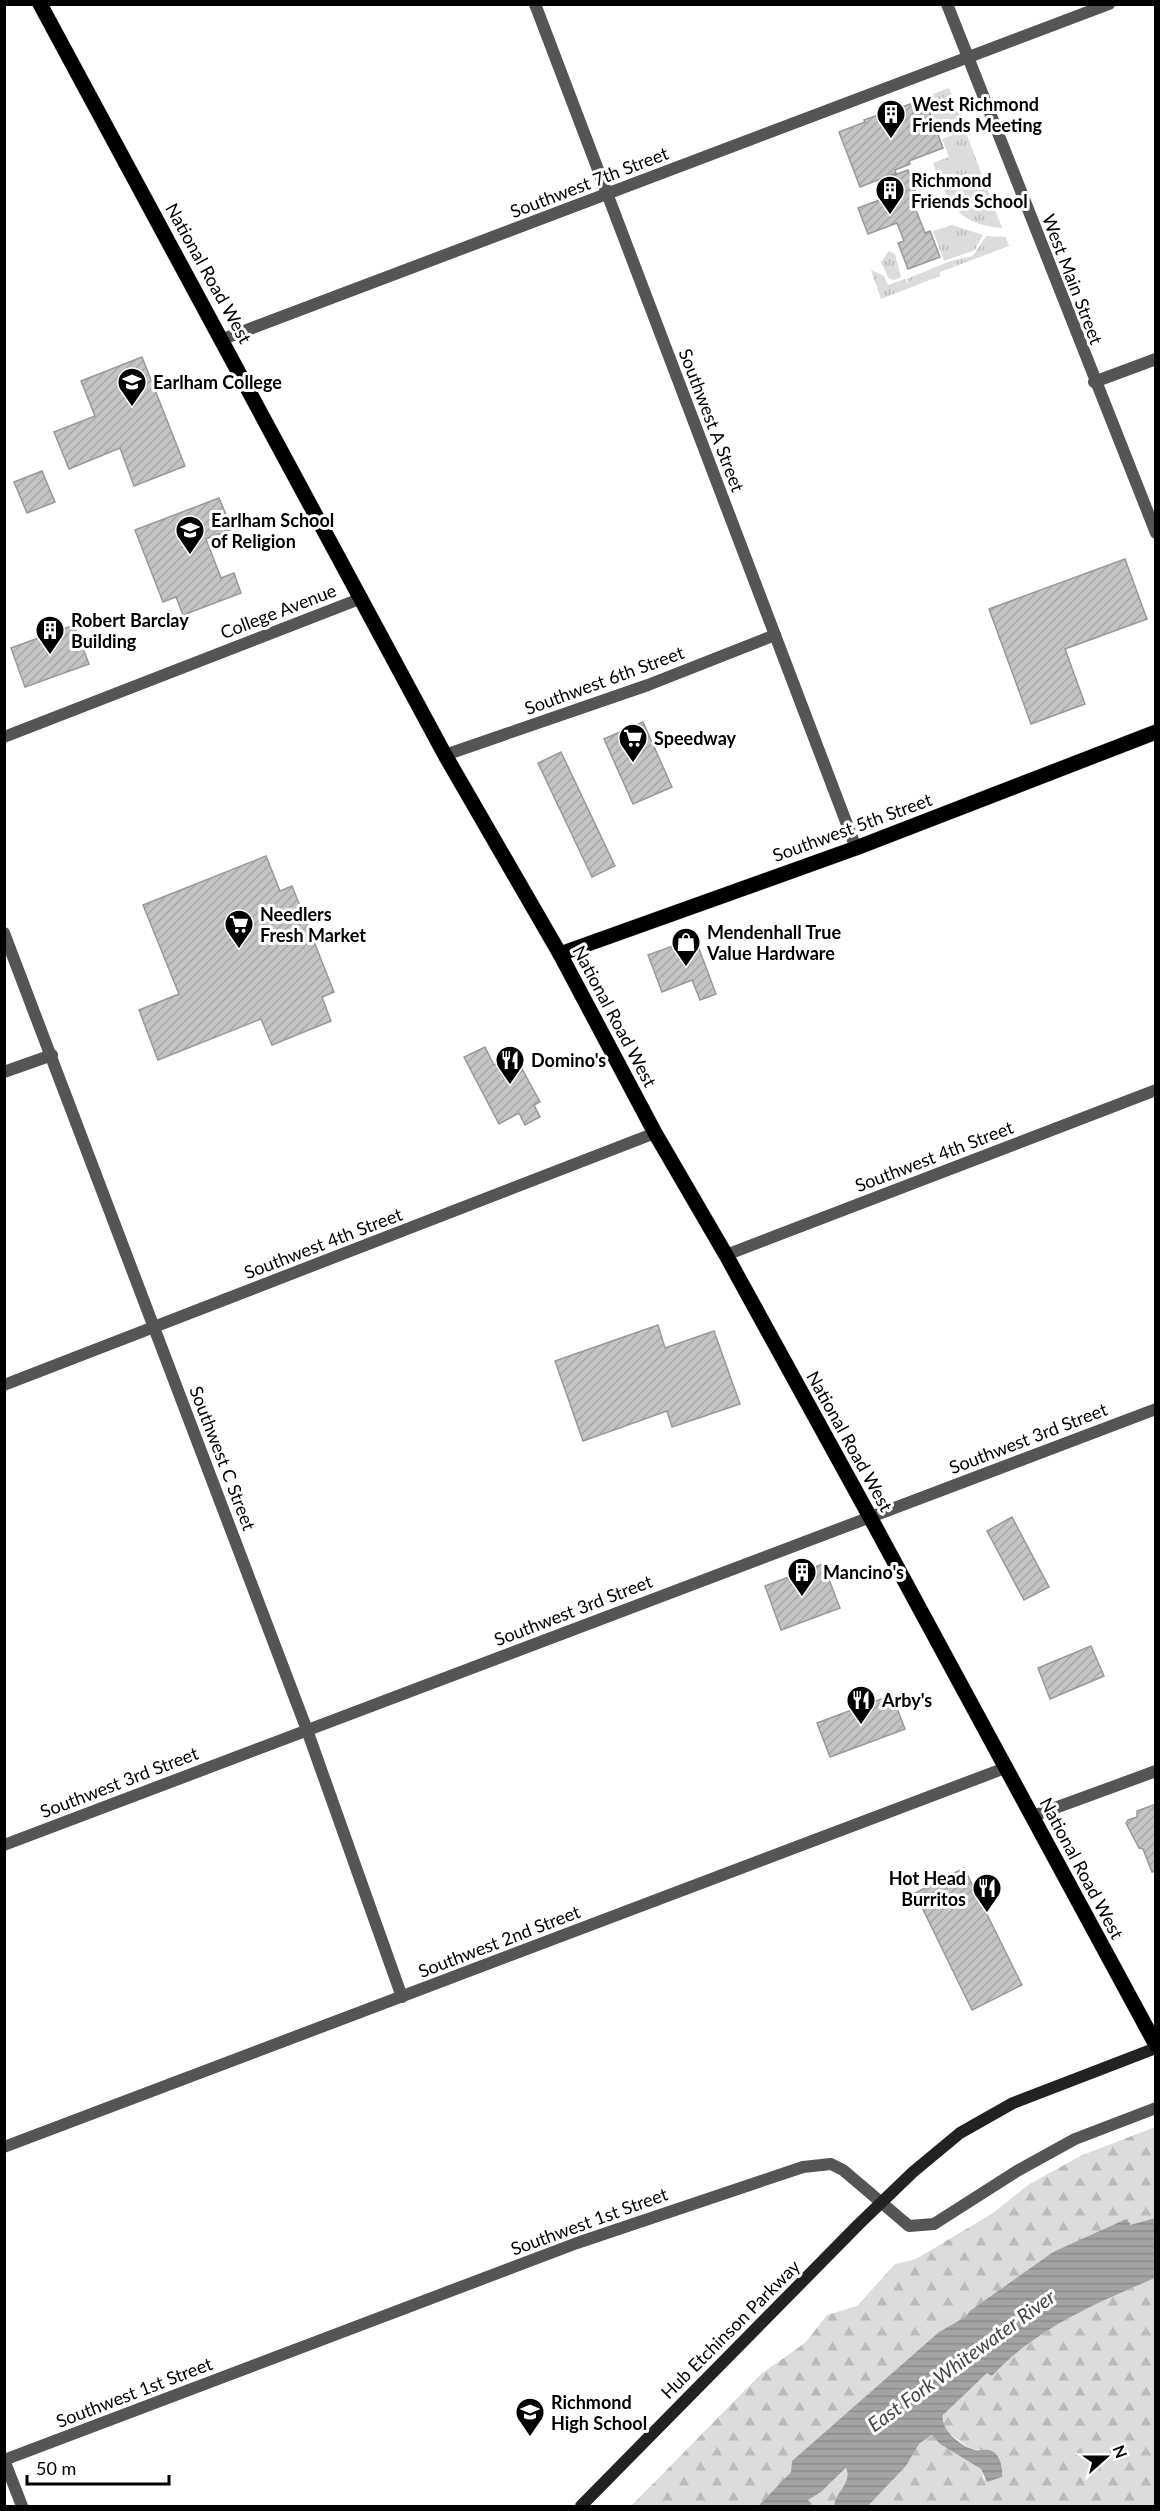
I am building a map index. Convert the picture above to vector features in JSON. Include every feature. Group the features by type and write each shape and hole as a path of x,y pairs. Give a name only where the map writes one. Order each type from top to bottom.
{"main road":[{"name":"National Road West","path":"40,4 223,339 445,754 560,954 655,1134 726,1255 870,1517 1155,2046"},
{"name":"Southwest 5th Street","path":"560,954 856,848 1155,732"}],"street":[{"name":"Southwest A Street","path":"535,4 856,848"},
{"name":"West Main Street","path":"947,4 1155,533"},
{"name":"Southwest 7th Street","path":"223,339 1109,4"},
{"path":"1094,382 1155,359"},
{"name":"College Avenue","path":"4,736 362,598"},
{"name":"Southwest 6th Street","path":"445,754 648,685 775,635"},
{"name":"Southwest C Street","path":"4,933 307,1730 402,1997"},
{"path":"4,1072 52,1055"},
{"name":"Southwest 4th Street","path":"726,1255 1155,1090"},
{"name":"Southwest 4th Street","path":"4,1385 655,1134"},
{"name":"Southwest 3rd Street","path":"4,1845 1155,1409"},
{"name":"Southwest 2nd Street","path":"4,2147 1005,1768"},
{"path":"1033,1816 1155,1771"},
{"path":"882,2203 960,2133 987,2117 1013,2103 1155,2046"},
{"name":"Southwest 1st Street","path":"4,2460 577,2243 803,2167 831,2164 856,2179 909,2226 934,2224 1017,2171 1075,2139 1155,2108"},
{"name":"Hub Etchinson Parkway","path":"581,2506 882,2203"},
{"path":"4,2460 22,2506"}],"green space":[{"path":"949,88 960,117 936,126 925,97"},
{"path":"965,130 1002,228 986,226 964,216 949,199 933,163 949,157 942,139"},
{"path":"952,225 983,235 975,250 944,261 933,231"},
{"path":"986,236 1006,237 1009,246 940,272 940,276 881,299 871,270 884,276 888,285 905,279 908,285 907,279 950,261 973,256"},
{"path":"889,251 895,254 901,277 895,280 889,279 881,262"},
{"path":"1155,2127 1155,2218 1130,2225 1128,2223 1053,2252 971,2310 965,2317 939,2332 792,2466 791,2472 758,2506 631,2506 761,2374 805,2343 827,2315 857,2306 895,2264 916,2259 993,2213 1028,2185 1080,2156"},
{"path":"1155,2278 1155,2506 868,2506 906,2466 919,2444 933,2435 940,2444 981,2469 984,2480 999,2460 992,2451 971,2449 946,2431 941,2423 945,2411 987,2373 992,2375 1009,2358 1048,2330 1090,2307"},
{"path":"847,2468 848,2478 834,2506 810,2506 812,2504 807,2500 821,2492"}],"water":[{"name":"East Fork Whitewater River","path":"1155,2218 1155,2278 1090,2307 1048,2330 1009,2359 992,2376 987,2373 943,2415 948,2432 958,2441 975,2450 989,2450 996,2454 1001,2465 1002,2477 987,2482 981,2469 940,2444 932,2435 919,2444 906,2466 868,2506 834,2506 837,2496 846,2483 848,2473 846,2468 821,2492 808,2500 812,2504 810,2506 758,2506 791,2472 792,2461 939,2332 965,2317 971,2310 1053,2252 1127,2219 1130,2225"}],"building":[{"name":"West Richmond Friends Meeting","path":"925,99 943,148 909,161 910,164 895,170 896,173 860,187 839,132 865,122 864,120"},
{"name":"Richmond Friends School","path":"908,170 916,193 910,195 925,233 930,231 940,257 908,269 898,243 904,241 897,223 868,234 858,208 893,195 886,178"},
{"path":"142,357 185,466 134,486 120,448 69,469 54,432 95,416 81,381"},
{"path":"42,471 55,502 27,513 14,482"},
{"path":"219,498 232,529 206,539 221,578 234,573 241,593 183,615 176,597 163,602 135,530"},
{"path":"1125,559 1147,619 1065,649 1085,704 1031,724 989,609"},
{"name":"Robert Barclay Building","path":"74,625 89,664 25,687 11,648"},
{"path":"643,722 672,787 633,804 604,739"},
{"path":"561,752 615,866 592,877 538,763"},
{"name":"Needlers Fresh Market","path":"266,856 280,891 292,886 334,992 322,997 331,1021 272,1045 261,1019 158,1060 139,1010 179,994 143,905"},
{"path":"695,938 716,994 700,1000 692,980 662,992 648,955"},
{"path":"485,1047 494,1065 497,1063 504,1076 521,1067 540,1102 534,1105 540,1117 525,1125 519,1113 499,1124 464,1057"},
{"path":"658,1325 665,1348 714,1331 740,1404 672,1427 667,1411 583,1441 555,1361"},
{"path":"1012,1517 1049,1587 1024,1600 987,1531"},
{"name":"Mancino's","path":"823,1564 840,1608 781,1630 765,1586"},
{"path":"1091,1646 1104,1676 1050,1699 1038,1668"},
{"name":"Arby's","path":"892,1695 905,1729 830,1757 817,1723"},
{"path":"1156,1804 1156,1871 1152,1872 1143,1849 1139,1848 1126,1823 1137,1817 1137,1811"},
{"path":"964,1868 1022,1985 972,2010 915,1893"}],"place":[{"name":"West Richmond Friends Meeting","path":"891,140"},
{"name":"Richmond Friends School","path":"890,216"},
{"name":"Earlham College","path":"132,408"},
{"name":"Earlham School of Religion","path":"190,556"},
{"name":"Robert Barclay Building","path":"50,656"},
{"name":"Speedway","path":"633,764"},
{"name":"Needlers Fresh Market","path":"239,950"},
{"name":"Mendenhall True Value Hardware","path":"686,968"},
{"name":"Domino's","path":"510,1086"},
{"name":"Mancino's","path":"802,1598"},
{"name":"Arby's","path":"861,1726"},
{"name":"Hot Head Burritos","path":"987,1914"},
{"name":"Richmond High School","path":"530,2438"}]}
